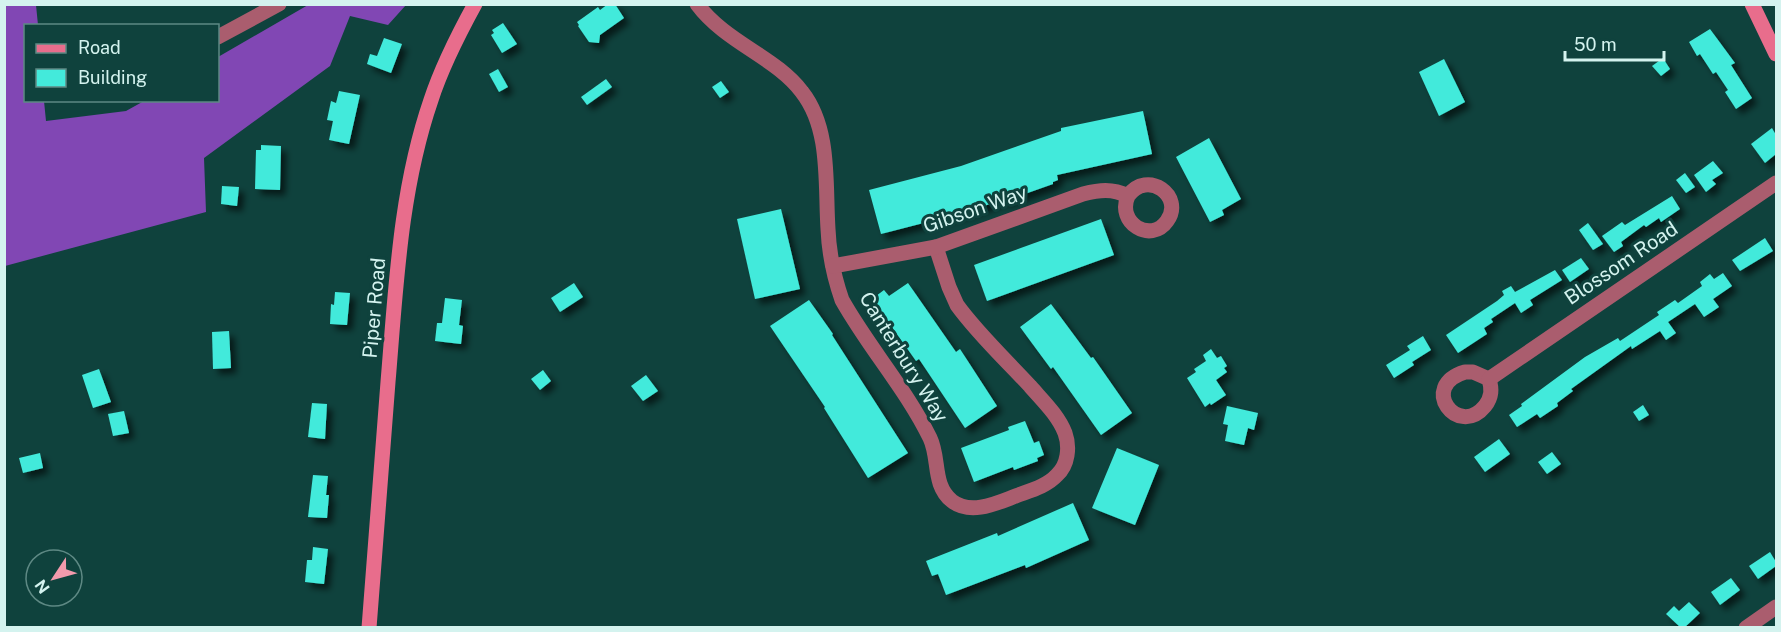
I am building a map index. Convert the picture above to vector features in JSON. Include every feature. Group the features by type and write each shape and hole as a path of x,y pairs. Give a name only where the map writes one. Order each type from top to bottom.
{"street":[{"path":"219,36 279,4"},
{"name":"Piper Road","path":"369,627 393,321 406,204 413,164 430,102 474,4"},
{"name":"Canterbury Way","path":"698,4 720,29 793,82 812,107 820,129 823,147 828,229 835,280 846,306 916,413 930,439 943,490 957,505 972,508 989,506 1042,486 1058,475 1067,458 1067,440 1060,422 1050,409 957,305 936,247"},
{"path":"1752,4 1776,54"},
{"name":"Blossom Road","path":"1489,379 1776,183"},
{"name":"Gibson Way","path":"833,266 936,247 1094,191 1115,190 1128,196"},
{"path":"1746,627 1776,607"}],"shaded area":[{"path":"5,4 36,5 38,24 24,24 24,102 44,102 46,121 126,111 142,102 219,102 219,56 308,5 406,5 388,25 350,16 330,66 204,158 206,212 5,266"}],"building":[{"path":"608,4 615,4 624,18 600,35 599,43 589,42 577,22 598,7 600,10"},
{"path":"503,23 517,44 502,53 491,35 494,33 492,30"},
{"path":"1710,29 1735,63 1731,65 1752,98 1736,109 1725,92 1728,90 1716,72 1713,74 1700,54 1697,56 1689,42"},
{"path":"384,38 402,44 391,73 367,64 370,54 377,56"},
{"path":"1663,58 1670,69 1661,76 1652,66"},
{"path":"1444,59 1465,102 1439,116 1419,72"},
{"path":"498,69 508,87 499,92 489,74"},
{"path":"606,79 612,87 587,105 581,97"},
{"path":"721,81 729,92 720,98 712,87"},
{"path":"339,91 360,95 349,144 329,140 333,121 327,120 331,101 336,103"},
{"path":"1143,111 1152,154 1057,175 1058,180 1053,184 1005,201 1004,199 970,211 881,234 869,190 961,166 1061,131 1061,128"},
{"path":"1772,128 1776,135 1776,154 1765,163 1751,144"},
{"path":"1209,138 1241,199 1222,210 1224,215 1210,222 1176,157"},
{"path":"261,145 281,146 280,190 255,189 256,150 261,150"},
{"path":"1713,161 1723,173 1712,180 1716,184 1706,192 1694,175"},
{"path":"1685,173 1695,187 1686,193 1676,180"},
{"path":"222,186 239,187 237,206 221,204"},
{"path":"1672,196 1680,209 1661,222 1659,218 1646,227 1644,225 1621,242 1623,246 1614,252 1602,236 1622,222 1625,225"},
{"path":"781,209 800,289 755,299 737,219"},
{"path":"1101,219 1114,255 987,301 974,265"},
{"path":"1588,223 1603,244 1593,250 1579,230"},
{"path":"1765,238 1773,251 1740,271 1732,260"},
{"path":"1581,258 1589,269 1570,282 1562,270"},
{"path":"1555,270 1562,280 1530,300 1533,305 1521,313 1515,303 1491,319 1493,322 1484,328 1487,334 1458,353 1446,335 1497,301 1504,295 1502,291 1511,286 1515,292"},
{"path":"1723,273 1732,286 1713,299 1719,307 1704,317 1695,304 1668,322 1676,333 1666,340 1660,331 1632,349 1631,346 1571,389 1573,391 1557,403 1558,406 1540,418 1537,414 1517,427 1509,415 1522,406 1521,404 1585,357 1618,338 1620,341 1659,315 1657,312 1675,300 1678,303 1702,286 1700,282 1710,274 1714,279"},
{"path":"574,283 583,297 560,312 551,298"},
{"path":"908,283 956,352 960,349 997,406 965,428 919,359 916,361 872,299 884,290 889,296"},
{"path":"335,292 350,293 347,325 330,324 331,304 334,305"},
{"path":"445,298 462,300 459,325 463,326 461,344 435,341 437,323 442,323"},
{"path":"809,300 908,453 868,478 825,407 770,326"},
{"path":"1051,304 1091,358 1093,357 1132,413 1101,435 1053,367 1051,369 1020,327"},
{"path":"229,331 231,368 213,369 212,332"},
{"path":"1423,336 1431,350 1412,362 1414,365 1394,378 1386,365 1410,350 1407,346"},
{"path":"1211,349 1217,358 1221,356 1227,366 1224,368 1227,372 1216,380 1226,395 1205,407 1187,378 1196,372 1194,369 1206,361 1203,355"},
{"path":"99,369 111,402 93,408 82,375"},
{"path":"543,370 551,381 540,390 531,379"},
{"path":"646,375 658,391 643,401 631,386"},
{"path":"312,403 327,404 325,439 308,437"},
{"path":"1643,405 1649,415 1639,421 1633,412"},
{"path":"1227,406 1258,413 1254,430 1248,428 1244,445 1225,441 1228,425 1223,424"},
{"path":"124,411 129,433 113,436 108,414"},
{"path":"1025,421 1034,443 1039,441 1044,455 1037,458 1038,461 1014,470 1013,467 974,482 961,448 1009,430 1008,427"},
{"path":"1499,439 1510,454 1485,472 1474,457"},
{"path":"1117,448 1159,465 1135,525 1092,508"},
{"path":"1552,452 1561,464 1547,474 1538,462"},
{"path":"40,453 43,468 23,473 19,458"},
{"path":"313,475 328,476 327,518 308,517"},
{"path":"1073,503 1089,540 1026,568 1025,565 946,595 938,574 932,576 926,561 997,533 998,536"},
{"path":"313,547 328,549 324,584 305,582 307,560 312,560"},
{"path":"1770,552 1776,566 1758,579 1749,566"},
{"path":"1731,578 1740,590 1720,605 1711,592"},
{"path":"1689,602 1700,613 1685,627 1680,627 1666,614 1674,606 1679,611"}]}
